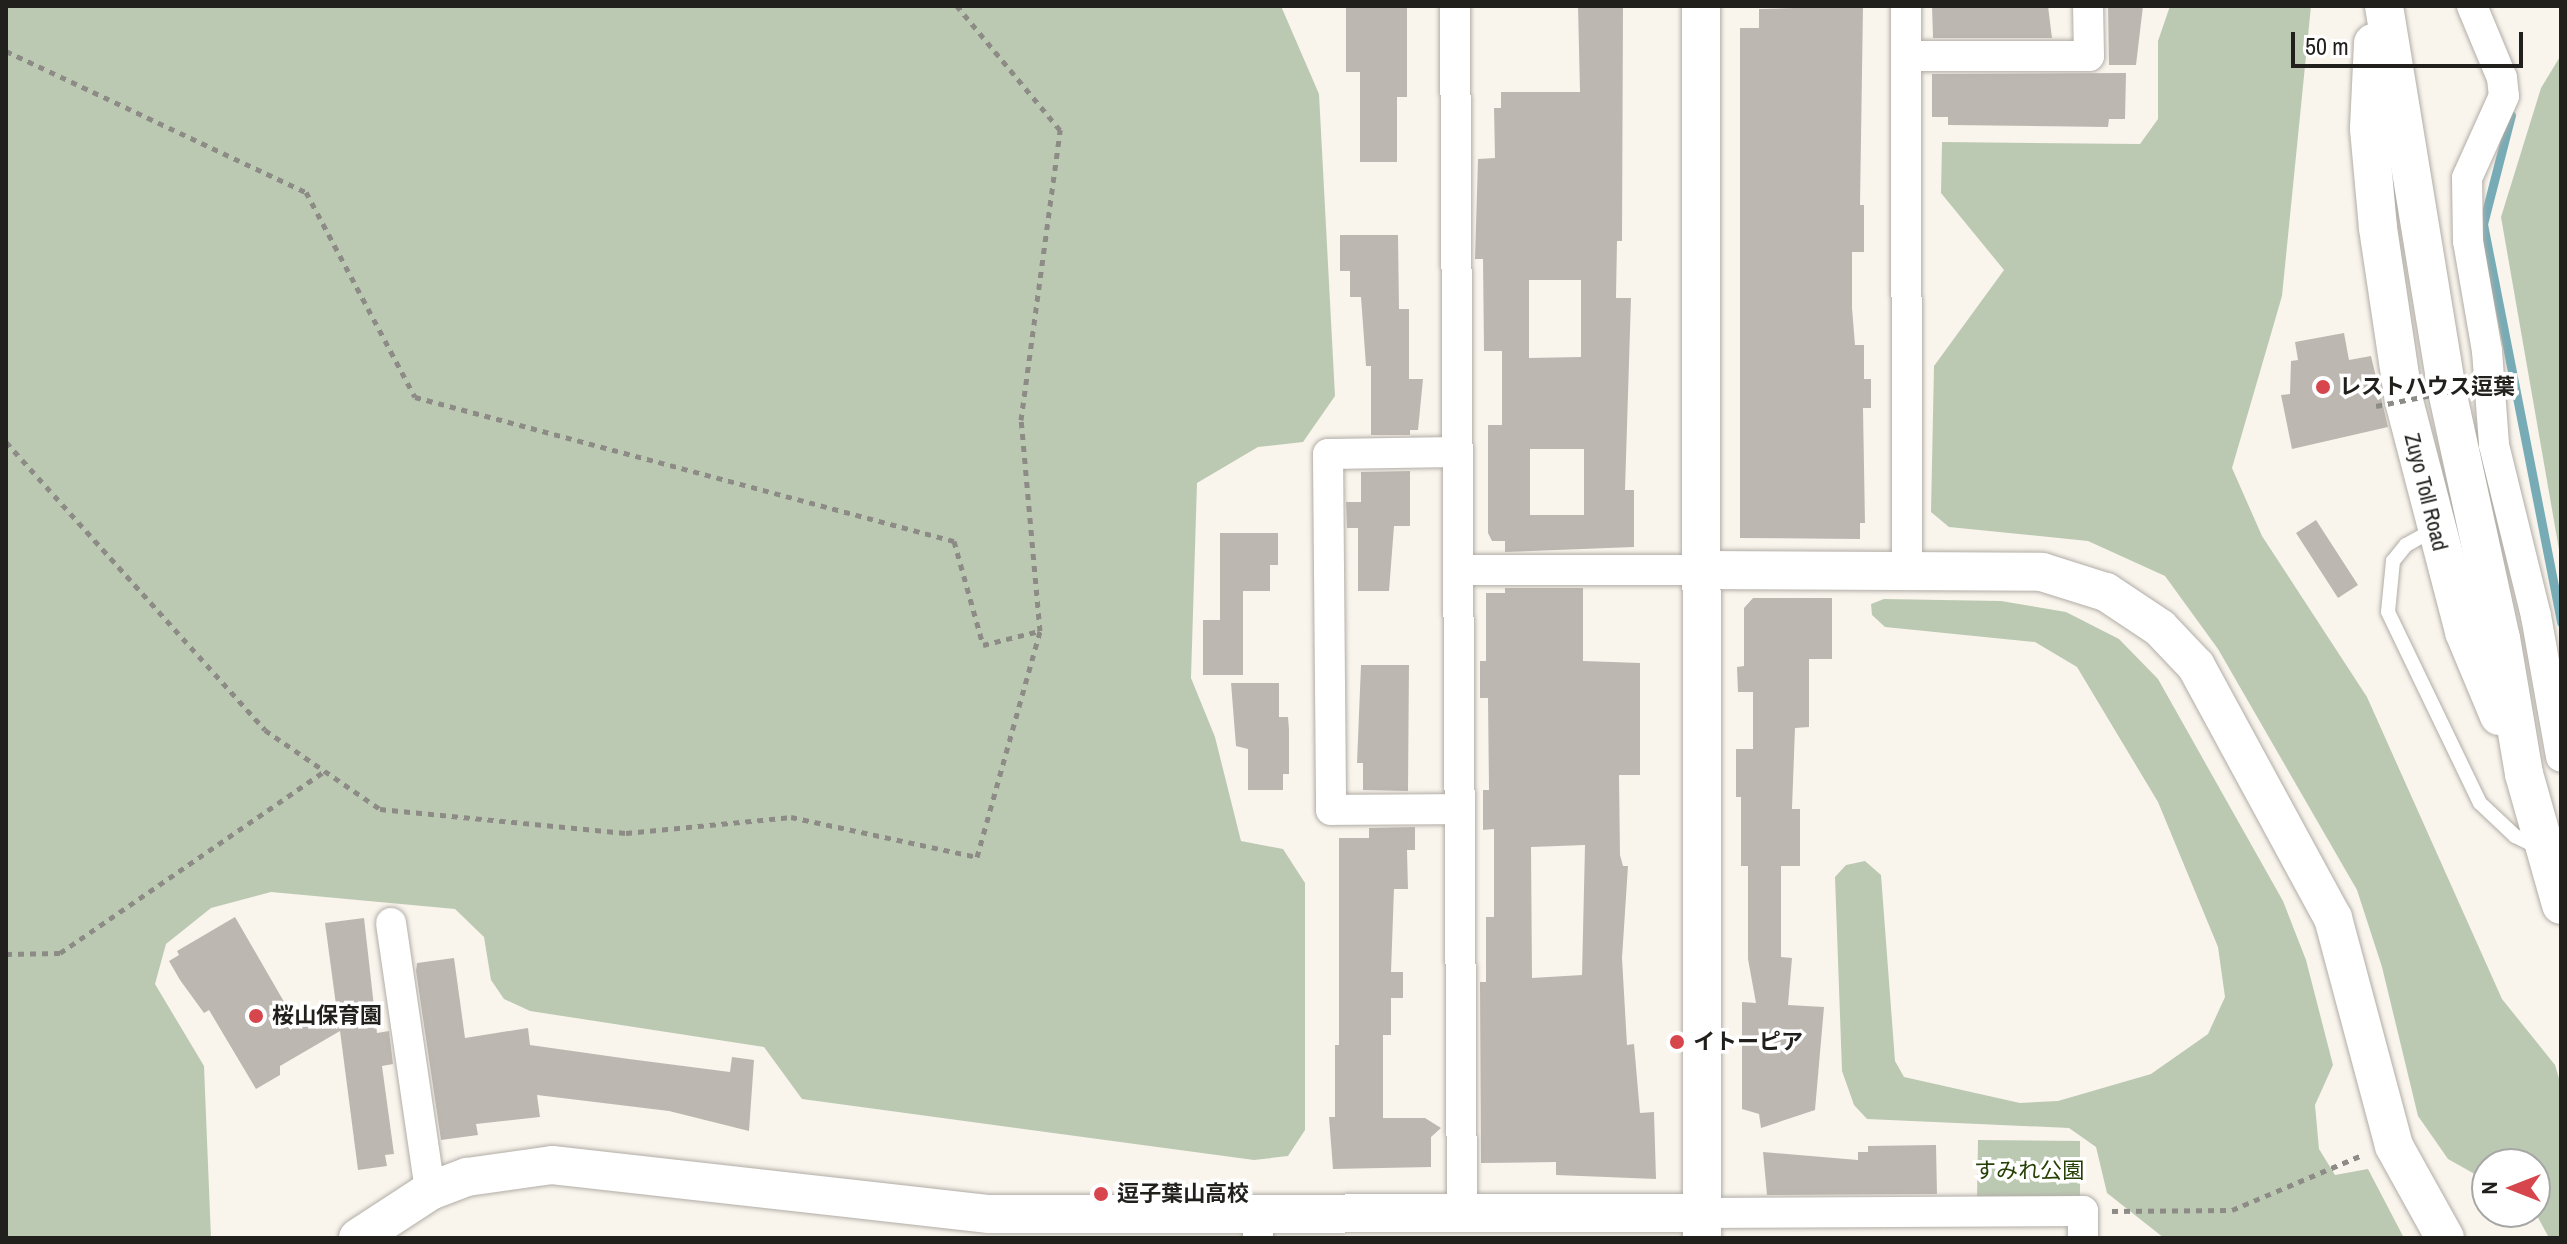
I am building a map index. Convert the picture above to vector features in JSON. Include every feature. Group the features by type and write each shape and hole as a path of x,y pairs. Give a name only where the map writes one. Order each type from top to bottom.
{"street":[{"path":"1455,6 1462,1215"},
{"path":"1701,6 1702,1226"},
{"path":"1906,6 1907,571"},
{"path":"1907,56 2089,56 2088,6"},
{"name":"Zuyo Toll Road","path":"2375,6 2369,129 2378,228 2404,401 2433,530 2464,632 2524,774"},
{"name":"Zuyo Toll Road","path":"2384,6 2447,391 2501,638 2524,774 2561,905"},
{"path":"2472,6 2502,78 2504,96 2467,178 2468,241 2487,351 2494,445 2536,616 2561,757"},
{"path":"1457,452 1328,454 1328,469 1331,810 1459,809"},
{"path":"1458,570 1907,571 2066,577 2133,607 2196,666 2333,918 2394,1146 2445,1238"},
{"path":"391,923 430,1191"},
{"path":"358,1238 430,1191 467,1177 552,1165 989,1214 1258,1228 1462,1215 1702,1226 2083,1224"}],"lane":[{"path":"2433,530 2406,545 2393,561 2388,612 2480,803 2515,836 2546,851"}],"path":[{"path":"6,442 265,730 380,809 626,833 791,817 977,857 1040,631 1021,420 1060,130 957,6"},
{"path":"6,51 306,192 415,397 954,541 983,645 1040,631"},
{"path":"2376,406 2472,387"},
{"path":"6,954 60,953 325,771"},
{"path":"2083,1224 2232,1210 2372,1151"}],"green space":[{"path":"6,6 1281,6 1319,94 1335,396 1303,442 1258,447 1197,483 1191,678 1215,737 1241,841 1283,849 1305,883 1305,1130 1288,1156 1254,1160 802,1099 764,1047 530,1011 504,999 491,980 484,937 455,909 271,892 211,908 166,944 155,984 204,1066 211,1238 6,1238"},
{"path":"2170,6 2311,6 2282,296 2232,468 2262,536 2367,697 2502,999 2555,1065 2561,1085 2561,1238 2549,1238 2544,1228 2551,1228 2551,1148 2471,1148 2471,1172 2448,1159 2418,1116 2382,967 2357,890 2218,649 2165,576 2088,541 1949,527 1931,512 1934,366 2004,270 1941,193 1942,142 2140,144 2158,119 2158,41"},
{"path":"2561,55 2561,561 2501,217 2541,88"},
{"path":"1884,599 2001,601 2066,612 2119,639 2158,679 2283,901 2306,960 2333,1065 2315,1105 2319,1149 2335,1175 2368,1169 2404,1238 2164,1238 2107,1193 2096,1147 2069,1128 1867,1119 1854,1105 1842,1071 1835,877 1846,865 1865,861 1881,875 1895,1061 1904,1077 2020,1103 2058,1101 2151,1074 2208,1034 2225,997 2218,947 2158,802 2077,667 2035,642 1885,627 1872,615 1871,604"},
{"name":"すみれ公園","path":"1978,1140 2080,1141 2080,1202 1977,1201"}],"building":[{"path":"1346,6 1407,6 1407,97 1397,97 1397,162 1360,162 1360,72 1346,72"},
{"path":"1578,6 1623,6 1622,241 1617,241 1616,298 1631,298 1625,490 1634,490 1634,547 1505,552 1505,541 1492,541 1488,533 1488,425 1502,425 1502,351 1484,351 1483,259 1475,259 1478,159 1495,158 1494,108 1501,108 1501,92 1580,92","holes":["1529,280 1581,280 1581,357 1529,358","1530,449 1584,449 1584,515 1530,515"]},
{"path":"1863,6 1860,205 1864,205 1864,252 1852,252 1852,308 1855,345 1864,345 1864,379 1871,379 1871,408 1863,408 1865,523 1860,523 1860,539 1740,538 1740,28 1759,28 1759,9"},
{"path":"1932,6 2048,6 2052,38 1933,38"},
{"path":"2108,6 2143,6 2136,65 2109,65"},
{"path":"2126,73 2125,119 2109,119 2108,127 1948,125 1948,117 1932,117 1932,74"},
{"path":"1340,235 1398,235 1399,309 1409,309 1409,379 1423,379 1418,430 1410,430 1410,435 1371,435 1371,366 1366,366 1361,297 1350,297 1350,271 1340,271"},
{"name":"レストハウス逗葉","path":"2344,333 2349,360 2371,356 2388,427 2292,449 2281,395 2290,394 2291,361 2298,360 2295,342"},
{"path":"1410,471 1410,526 1394,526 1389,591 1358,591 1358,528 1347,528 1346,502 1361,502 1361,472"},
{"path":"2316,520 2358,585 2338,598 2296,533"},
{"path":"1220,533 1278,533 1278,565 1270,565 1270,591 1243,591 1243,675 1203,675 1203,620 1220,620"},
{"path":"1505,588 1583,588 1583,661 1640,663 1640,775 1619,775 1620,855 1623,866 1628,866 1622,958 1627,1045 1634,1044 1640,1113 1654,1112 1656,1179 1556,1175 1556,1162 1481,1163 1480,982 1486,982 1486,917 1494,917 1494,829 1483,830 1483,790 1489,790 1488,698 1480,698 1480,661 1486,661 1486,593 1505,593","holes":["1585,845 1582,975 1532,978 1531,847"]},
{"path":"1753,598 1832,598 1832,659 1809,659 1809,727 1795,728 1792,809 1800,809 1800,866 1781,866 1781,957 1792,958 1788,1005 1824,1007 1815,1110 1761,1128 1759,1114 1742,1109 1742,1002 1756,1003 1748,959 1748,866 1741,866 1741,797 1736,797 1736,749 1753,749 1753,692 1738,692 1737,667 1744,666 1744,608"},
{"path":"1361,665 1409,665 1408,791 1363,790 1363,763 1357,763"},
{"path":"1231,683 1279,683 1279,717 1288,717 1289,729 1289,774 1283,774 1283,790 1248,790 1248,749 1236,746"},
{"path":"1415,827 1415,850 1407,850 1408,889 1394,889 1391,972 1403,972 1403,998 1391,998 1391,1035 1383,1035 1383,1118 1425,1118 1441,1128 1431,1137 1431,1167 1333,1169 1329,1117 1335,1117 1335,1045 1339,1045 1339,838 1369,838 1369,828"},
{"path":"235,917 298,1026 336,1005 325,923 364,918 377,1033 389,1031 393,1064 382,1066 394,1154 385,1155 387,1166 358,1170 340,1031 280,1066 280,1075 256,1089 209,1010 204,1013 180,980 169,961 179,955 177,951"},
{"path":"454,958 465,1038 528,1028 530,1045 730,1072 732,1057 754,1060 749,1131 669,1111 537,1095 540,1117 476,1124 478,1135 441,1140 416,971 417,963"},
{"path":"1936,1145 1937,1194 1767,1195 1763,1152 1858,1160 1858,1152 1868,1152 1868,1146"}],"waterway":[{"path":"2511,115 2483,224 2561,622"}],"place":[{"name":"レストハウス逗葉","path":"2323,387"},
{"name":"桜山保育園","path":"256,1016"},
{"name":"イトーピア","path":"1677,1042"},
{"name":"逗子葉山高校","path":"1101,1194"}]}
